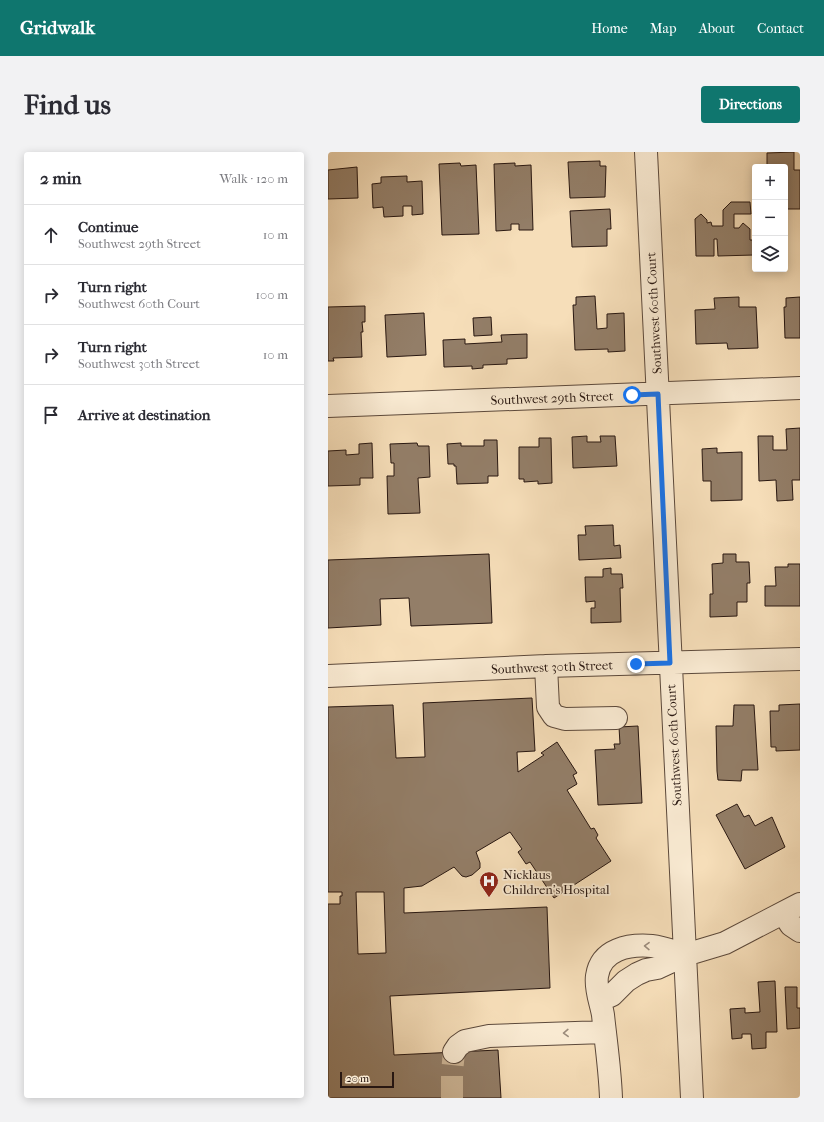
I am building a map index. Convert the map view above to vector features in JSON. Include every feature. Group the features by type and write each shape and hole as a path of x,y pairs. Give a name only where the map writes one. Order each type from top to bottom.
{"street":[{"name":"Southwest 60th Court","path":"646,152 692,1098"},
{"name":"Southwest 29th Street","path":"328,406 800,388"},
{"name":"Southwest 30th Street","path":"328,676 546,666 800,659"},
{"path":"546,666 548,708 554,716 565,719 616,718"},
{"path":"601,1000 612,995 626,980 637,974 646,970 657,968 685,955 725,943 791,908 791,925 800,931"},
{"path":"611,1098 609,1057 601,1000 597,985 597,976 605,958 613,951 636,946 653,946 685,955"},
{"path":"454,1052 458,1046 465,1041 489,1036 605,1032"}],"building":[{"path":"794,152 794,170 800,170 800,209 788,209 788,164 767,164 767,153"},
{"path":"600,161 600,166 606,166 605,197 570,198 568,162"},
{"path":"460,163 461,166 476,165 479,234 442,235 439,164"},
{"path":"515,163 515,166 531,165 533,230 519,230 519,224 511,224 511,230 496,231 494,164"},
{"path":"357,167 358,198 328,199 328,170"},
{"path":"407,176 407,182 422,181 423,214 412,215 412,206 403,206 403,216 384,217 383,207 373,208 372,184 381,183 381,177"},
{"path":"731,202 750,202 751,214 734,214 734,228 739,228 743,223 750,229 752,255 718,256 717,239 714,239 714,256 696,256 695,219 701,214 707,220 707,223 711,222 712,226 723,226 723,210"},
{"path":"610,209 611,229 607,229 607,246 572,247 570,211"},
{"path":"595,296 597,329 607,328 607,314 624,313 625,351 608,352 608,349 575,350 573,305 576,305 576,297"},
{"path":"739,297 739,307 756,307 758,348 728,349 727,343 696,344 695,310 715,309 714,298"},
{"path":"800,297 800,338 785,338 784,307 786,307 786,298"},
{"path":"365,306 365,322 362,322 363,332 361,332 362,357 333,358 334,361 328,361 328,307"},
{"path":"424,313 426,355 387,357 385,315"},
{"path":"491,317 492,335 474,336 473,318"},
{"path":"527,334 527,358 507,359 507,364 483,365 483,368 472,369 472,366 444,367 443,340 465,339 465,344 502,342 501,335"},
{"path":"800,428 800,480 792,480 793,500 777,501 776,480 759,481 758,436 773,436 773,450 787,450 786,429"},
{"path":"587,436 587,442 601,442 600,436 615,436 617,466 573,468 572,437"},
{"path":"539,438 551,438 552,483 538,484 538,481 524,482 524,479 519,479 519,447 539,447"},
{"path":"484,440 497,440 498,476 488,476 488,483 457,484 456,466 454,466 454,464 448,464 447,444 461,443 461,446 484,446"},
{"path":"372,443 373,478 360,478 360,485 328,486 328,451 346,450 346,455 359,454 359,444"},
{"path":"417,443 418,446 429,446 430,477 418,478 420,513 388,514 387,476 394,476 394,463 391,463 390,444"},
{"path":"717,448 717,453 742,452 742,500 711,501 711,481 703,481 702,449"},
{"path":"613,525 614,546 620,545 621,558 579,560 578,535 586,535 585,526"},
{"path":"489,554 492,623 411,626 409,598 380,599 381,625 328,628 328,560"},
{"path":"723,554 736,554 736,562 749,562 750,583 747,583 747,602 737,602 737,616 710,617 710,594 713,594 712,564 723,563"},
{"path":"788,564 800,564 800,606 765,606 765,586 776,586 775,567 788,567"},
{"path":"611,568 611,574 622,574 623,588 620,588 621,622 591,623 591,608 595,608 595,601 586,602 585,577 603,577 603,569"},
{"path":"532,698 535,751 517,752 518,772 544,755 541,753 557,742 577,773 573,775 577,784 567,790 591,829 594,828 598,835 596,838 611,861 554,898 530,862 526,864 518,852 522,849 510,832 476,852 480,863 480,868 472,875 466,877 462,876 454,867 422,886 404,888 404,913 547,907 550,988 390,996 394,1055 498,1050 501,1098 328,1098 328,904 340,904 340,896 342,896 342,892 328,892 328,707 393,705 396,758 425,757 423,703","holes":["356,892 384,892 386,953 358,954"]},
{"path":"800,704 800,750 776,751 776,747 771,747 770,711 779,711 779,705"},
{"path":"734,705 754,705 758,770 742,770 741,781 718,780 716,726 733,726"},
{"path":"638,726 642,803 598,805 595,750 615,749 614,744 620,744 619,727"},
{"path":"737,804 744,817 749,815 755,826 772,817 785,847 745,869 716,815"},
{"path":"775,981 777,1032 766,1032 766,1048 752,1049 751,1034 742,1034 742,1038 732,1039 730,1009 745,1008 745,1013 760,1012 758,982"},
{"path":"785,987 797,987 797,1008 800,1008 800,1028 787,1029"}],"tunnel":[{"path":"452,1098 454,1052"}],"place":[{"name":"Nicklaus Children's Hospital","path":"489,898"}],"route":[{"path":"632,395 658,394 670,663 636,664"}]}
